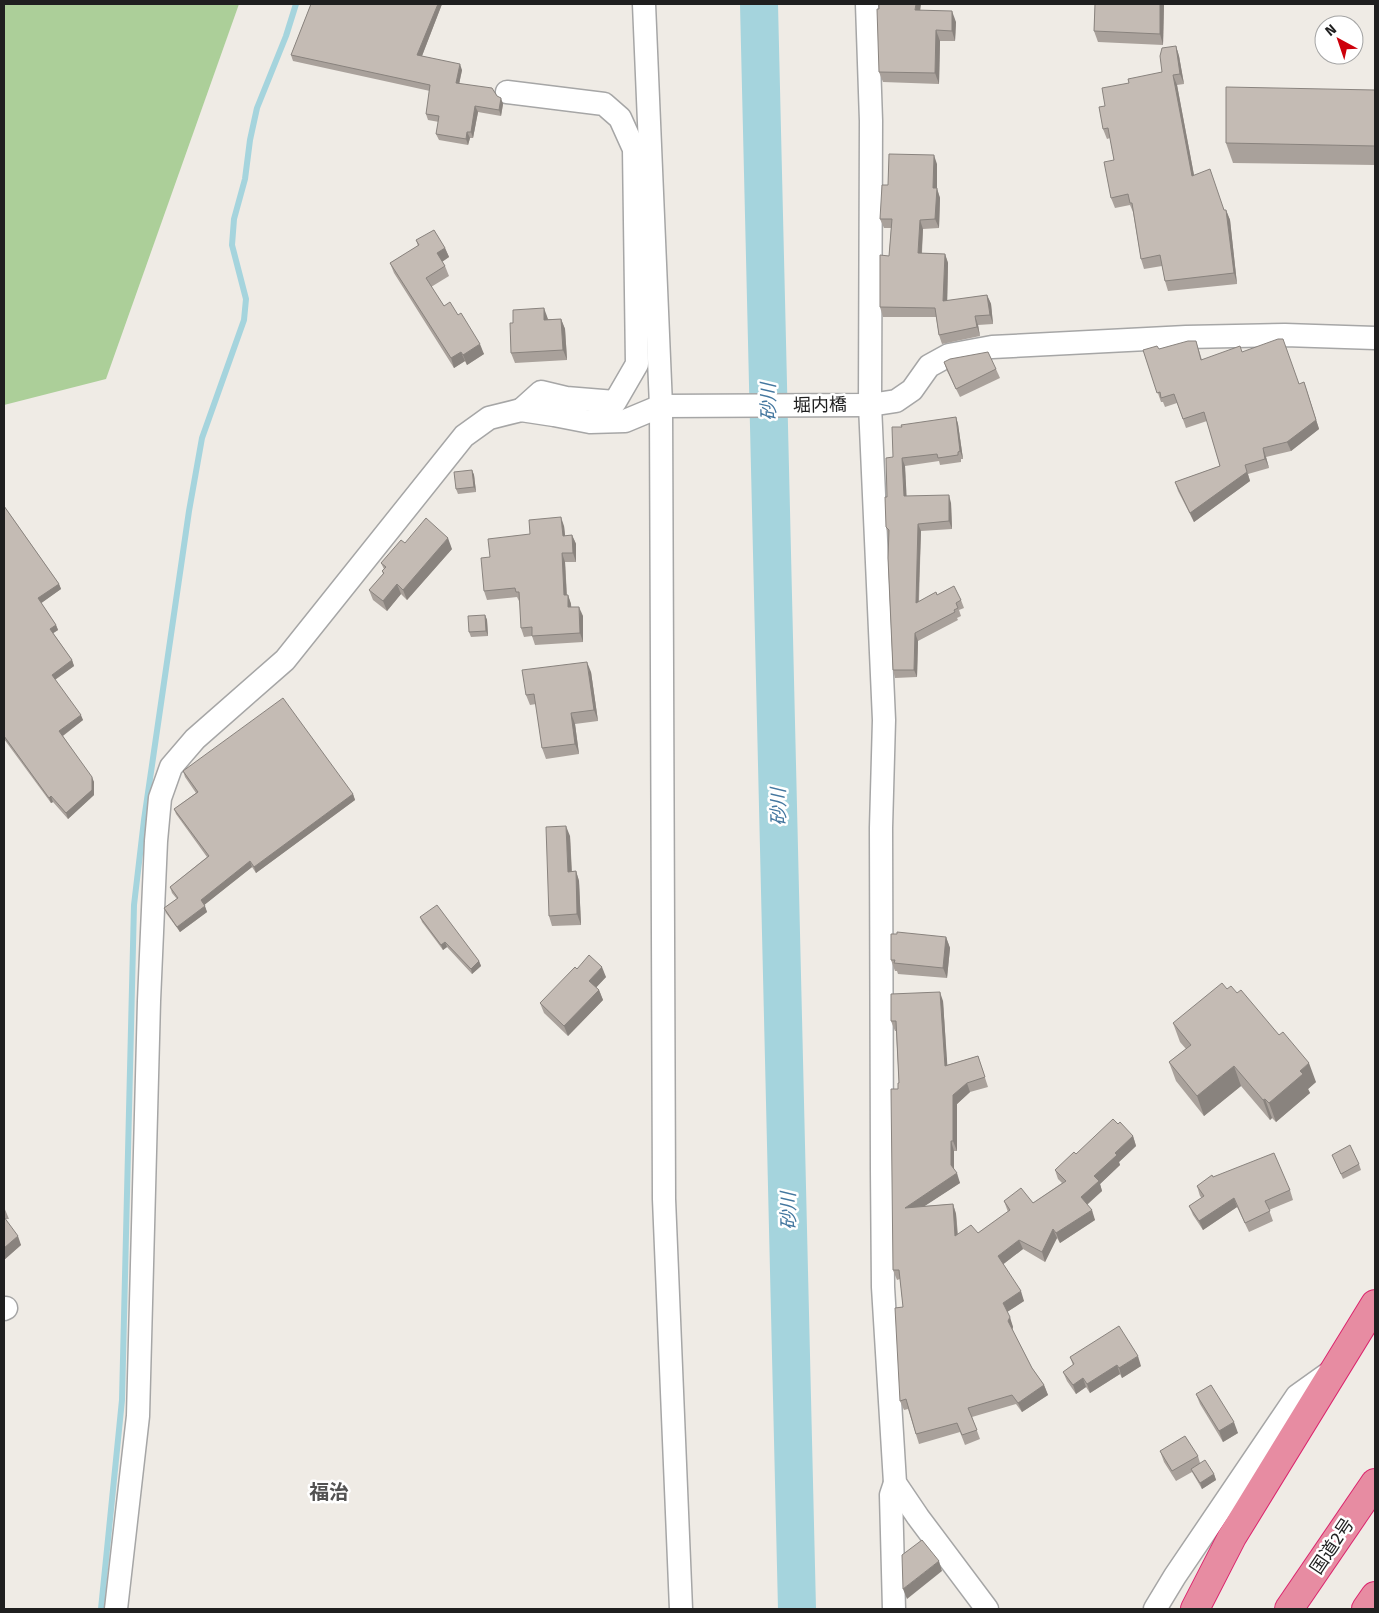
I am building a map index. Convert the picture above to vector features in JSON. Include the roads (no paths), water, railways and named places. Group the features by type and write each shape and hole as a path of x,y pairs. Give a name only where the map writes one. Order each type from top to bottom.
{"highway":[{"path":"1195,1609 1232,1537 1375,1304"},
{"name":"国道2号","path":"1289,1609 1375,1483"},
{"path":"1366,1609 1375,1596"}],"street":[{"path":"644,4 670,407 664,1199 681,1609"},
{"path":"867,4 870,121 870,405 884,720 881,828 883,1287 895,1483 891,1496 894,1609"},
{"path":"507,92 604,104 620,118 634,149 637,364 615,402 566,398 541,392 521,410"},
{"name":"堀内橋","path":"670,407 870,405 896,401 912,390 929,366 949,355 992,347 1186,336 1285,335 1375,338"},
{"path":"116,1609 138,1416 149,1001 156,841 160,798 171,767 195,739 285,660 464,436 489,418 521,410 590,422 625,421 670,407"},
{"path":"1154,1609 1297,1396 1336,1368"},
{"path":"895,1483 987,1609"}],"waterway":[{"path":"101,1609 122,1400 134,905 144,820 189,511 202,438 244,320 246,299 232,245 234,219 245,179 250,140 257,108 286,36 296,4"},
{"name":"砂川","path":"759,4 797,1609"}],"district":[{"name":"福治","path":"329,1492"}]}
